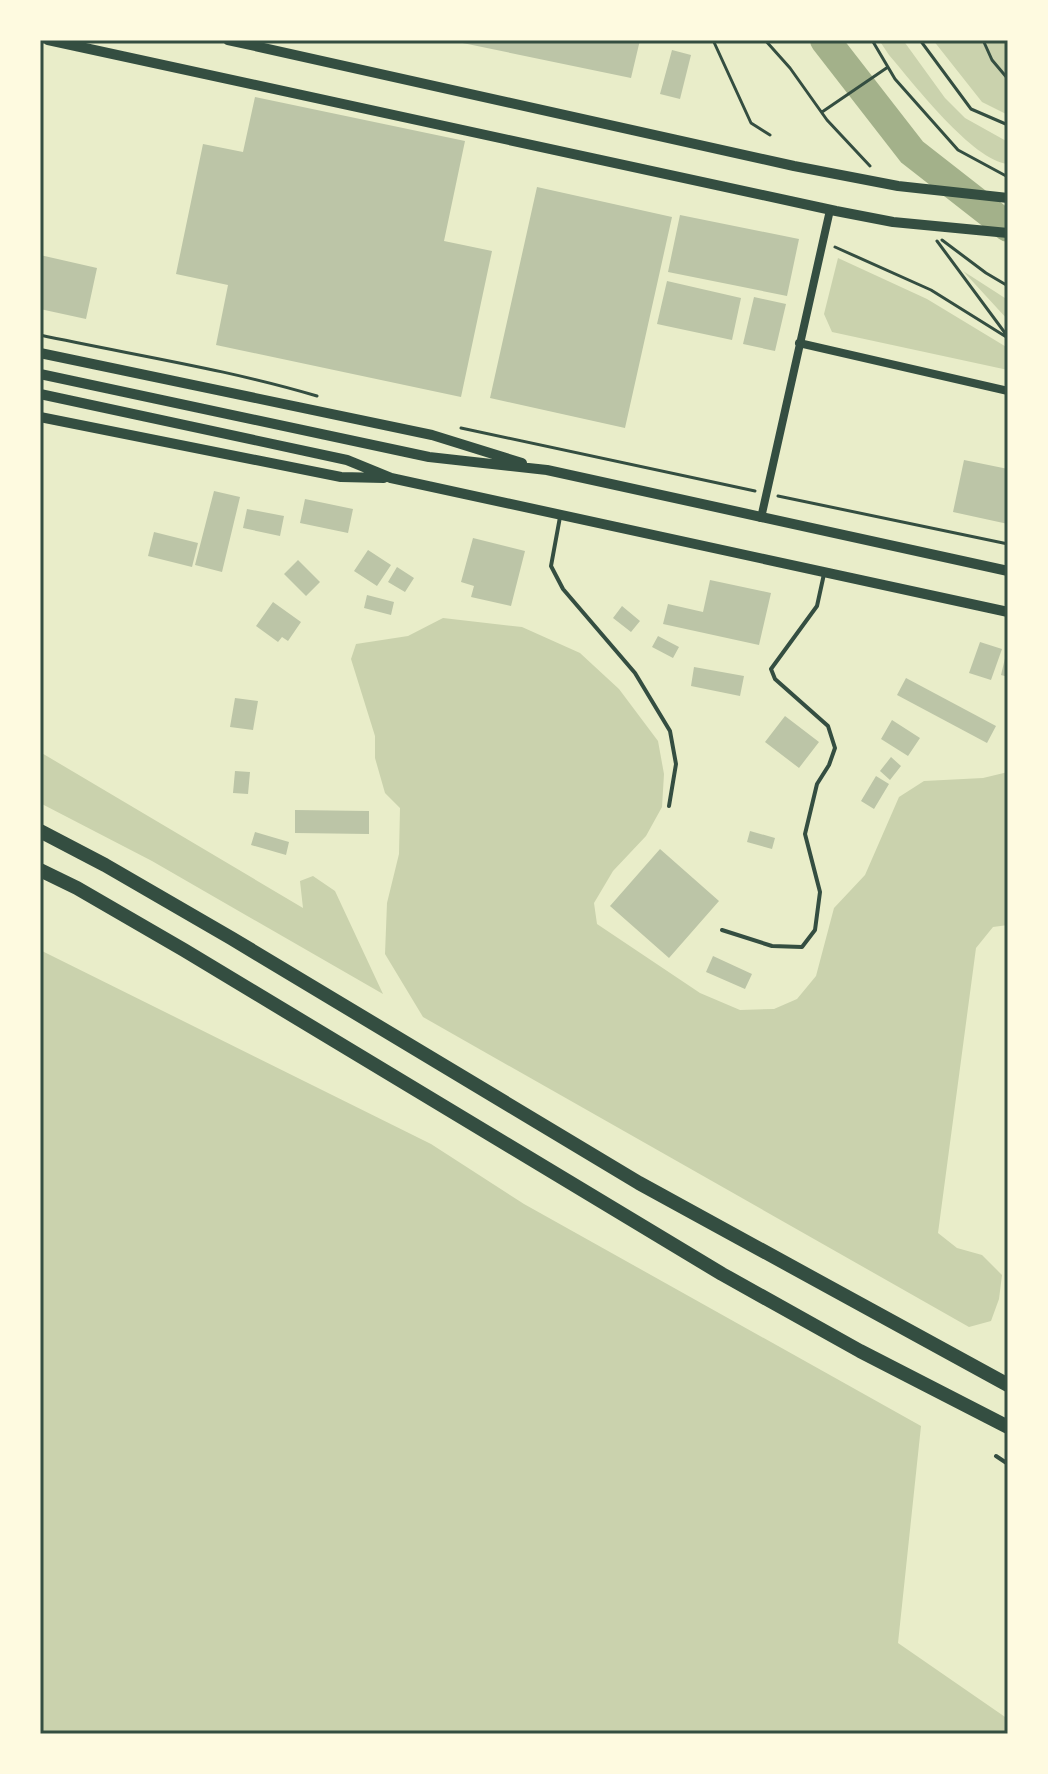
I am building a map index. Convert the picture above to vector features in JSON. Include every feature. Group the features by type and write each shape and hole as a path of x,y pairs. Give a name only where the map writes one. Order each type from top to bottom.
{"highway":[{"path":"40,831 231,938 639,1183 1008,1385"},
{"path":"40,870 184,950 722,1274 860,1351 1008,1427"}],"street":[{"path":"48,40 833,211 893,222 1008,233"},
{"path":"228,40 794,166 898,186 1008,198"},
{"path":"761,518 799,343 833,211"},
{"path":"799,343 1008,391"},
{"path":"40,353 432,435 547,470 1008,571"},
{"path":"40,374 429,457 547,470"},
{"path":"40,394 347,460 391,478 1008,612"},
{"path":"40,417 341,477 391,478"}],"lane":[{"path":"560,515 551,566 563,589 635,673 670,731 676,764 669,806"},
{"path":"722,930 772,946 802,947 815,930 820,892 805,834 817,784 835,748 828,726 775,679 771,669 817,606 824,572"},
{"path":"996,1456 1008,1464"}],"path":[{"path":"713,40 751,123 770,135"},
{"path":"765,40 822,112 879,175"},
{"path":"872,40 895,79 958,150 1008,177"},
{"path":"920,40 971,109 1008,125"},
{"path":"983,40 992,60 1008,79"},
{"path":"822,112 888,67"},
{"path":"1008,286 931,231 945,255 1008,338"},
{"path":"822,245 835,247 931,290 1008,338"},
{"path":"40,335 141,357 207,367 319,396"},
{"path":"450,426 1008,544"}],"green space":[{"path":"879,40 903,40 945,98 965,118 1008,142 1008,164 994,160 961,136"},
{"path":"933,40 1008,40 1008,115 982,102"},
{"path":"838,258 927,299 1008,348 1008,370 832,332 824,314"},
{"path":"963,271 1008,300 1008,320"},
{"path":"443,618 522,627 580,653 619,689 658,741 664,774 662,807 646,836 613,871 594,903 597,924 700,993 740,1010 774,1009 797,999 816,976 834,908 865,875 899,797 924,781 983,778 1008,772 1008,925 993,927 976,948 938,1233 957,1248 982,1255 1002,1275 999,1299 991,1321 969,1327 423,1017 385,954 387,903 399,854 400,808 385,793 375,758 375,736 351,659 356,644 408,636"},
{"path":"40,752 303,908 300,881 313,876 335,891 383,994 152,861 40,803"},
{"path":"40,950 431,1144 524,1204 921,1426 898,1643 1008,1719 1008,1734 40,1734"}],"building":[{"path":"448,40 640,40 631,78"},
{"path":"672,50 691,55 680,99 660,94"},
{"path":"255,97 465,141 444,241 492,251 461,397 216,345 228,285 176,274 203,144 243,152"},
{"path":"537,187 672,217 625,428 490,398"},
{"path":"680,215 799,239 787,296 668,272"},
{"path":"40,255 97,268 86,319 40,309"},
{"path":"667,281 741,298 732,340 657,324"},
{"path":"754,297 786,304 775,351 743,344"},
{"path":"964,460 1008,469 1008,524 953,512"},
{"path":"214,491 240,497 222,572 195,565"},
{"path":"305,499 353,509 348,533 300,523"},
{"path":"247,509 284,516 280,536 243,528"},
{"path":"154,532 198,543 192,567 148,556"},
{"path":"473,538 525,551 511,606 471,597 474,586 461,582"},
{"path":"368,550 391,565 377,586 354,571"},
{"path":"298,560 320,582 306,596 284,574"},
{"path":"397,567 414,578 405,592 388,582"},
{"path":"710,580 771,593 759,645 663,624 668,604 703,612"},
{"path":"367,595 394,602 391,615 364,608"},
{"path":"273,602 301,622 288,641 282,637 278,642 256,626"},
{"path":"622,606 640,621 631,632 613,618"},
{"path":"658,636 679,647 673,658 652,647"},
{"path":"980,642 1002,649 991,680 969,673"},
{"path":"1008,651 1008,677 1001,675"},
{"path":"694,667 744,676 740,696 691,686"},
{"path":"906,678 996,726 987,743 897,695"},
{"path":"235,698 258,701 253,730 230,727"},
{"path":"785,716 819,742 799,768 765,742"},
{"path":"892,720 920,738 908,756 881,739"},
{"path":"891,757 901,766 890,780 880,771"},
{"path":"235,771 250,772 248,794 233,793"},
{"path":"876,776 889,784 874,809 861,801"},
{"path":"295,810 369,811 369,834 295,833"},
{"path":"750,831 775,838 772,849 747,842"},
{"path":"255,832 289,842 286,855 251,845"},
{"path":"660,849 719,901 669,958 610,906"},
{"path":"713,956 752,974 745,989 706,972"}],"waterway":[{"path":"825,40 912,152 1008,227"}]}
